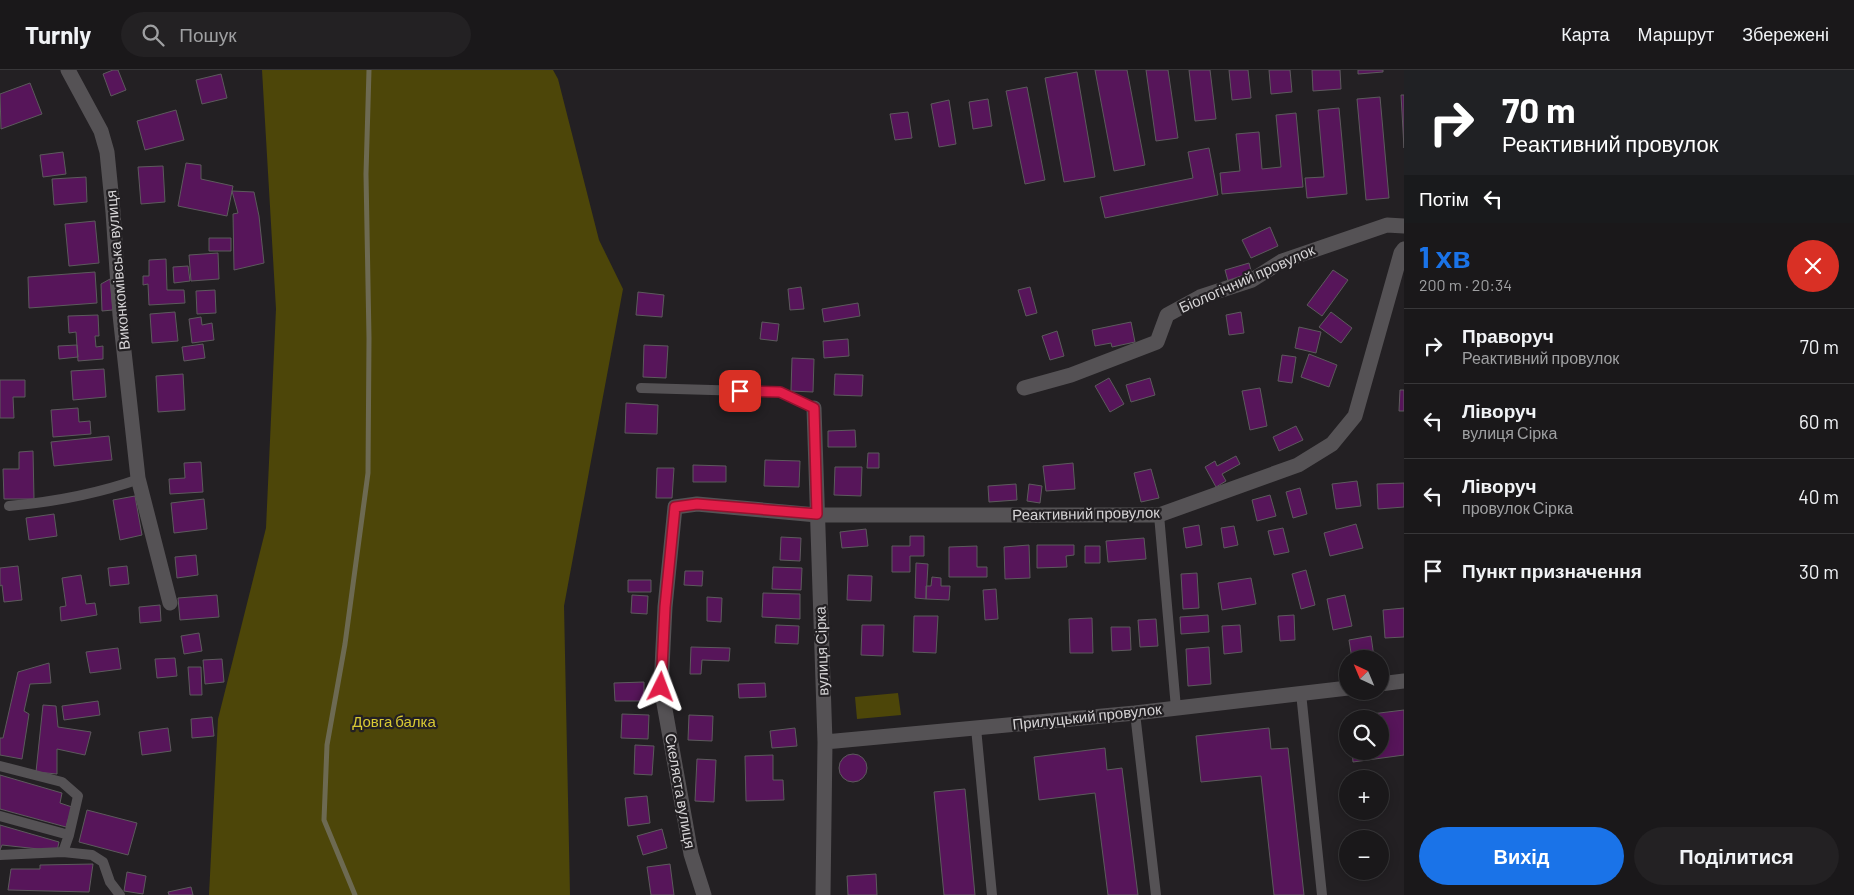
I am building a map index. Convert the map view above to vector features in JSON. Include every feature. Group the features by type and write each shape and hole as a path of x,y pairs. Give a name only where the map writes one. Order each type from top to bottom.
{"street":[{"name":"Виконкомівська вулиця","path":"68,70 100,131 107,152 114,212 120,315 139,479 170,603"},
{"name":"Біологічний провулок","path":"1024,388 1071,375 1157,342 1166,315 1200,297 1252,280 1282,261 1387,225 1404,226"},
{"name":"Реактивний провулок","path":"675,507 697,504 817,514 1159,515 1298,465 1332,444 1355,416 1401,253 1404,249"},
{"name":"вулиця Сірка","path":"814,408 825,742 823,895"},
{"name":"Скеляста вулиця","path":"675,507 665,607 661,687 691,854 704,895"},
{"path":"1389,683 1404,681"},
{"name":"Прилуцький провулок","path":"825,742 1135,714 1339,689"}],"lane":[{"path":"641,388 780,392 814,408"},
{"path":"9,506 42,503 114,488 139,479"},
{"path":"1159,515 1176,708"},
{"path":"1301,694 1322,895"},
{"path":"1135,714 1156,895"},
{"path":"976,728 992,895"},
{"path":"0,766 62,782 78,796 63,852"},
{"path":"0,816 69,834"},
{"path":"0,855 63,852 92,855 103,862 110,882 120,895"}],"green space":[{"name":"Довга балка","path":"262,70 553,70 558,79 599,240 623,289 564,606 570,895 209,895 218,719 266,528 276,309"},
{"path":"898,693 901,715 857,719 855,697"}],"building":[{"path":"118,70 126,90 111,96 103,74"},
{"path":"1095,70 1127,70 1145,165 1114,171"},
{"path":"1146,70 1168,70 1178,138 1156,141"},
{"path":"1189,70 1210,70 1216,119 1195,121"},
{"path":"1229,70 1248,70 1251,98 1232,100"},
{"path":"1269,70 1290,70 1292,92 1271,94"},
{"path":"1312,70 1340,70 1341,89 1313,91"},
{"path":"1358,70 1383,70 1383,72 1358,74"},
{"path":"1077,72 1095,177 1064,182 1045,78"},
{"path":"221,74 227,98 202,104 196,80"},
{"path":"30,83 42,114 1,129 0,94"},
{"path":"1027,87 1045,180 1025,184 1006,91"},
{"path":"1401,95 1404,95 1404,148"},
{"path":"1380,97 1389,198 1366,200 1357,99"},
{"path":"988,99 992,126 973,129 969,102"},
{"path":"949,100 956,144 939,147 931,104"},
{"path":"1339,108 1347,194 1307,198 1305,178 1324,177 1318,110"},
{"path":"176,110 184,140 145,150 137,121"},
{"path":"908,112 912,138 895,140 890,114"},
{"path":"1296,113 1303,187 1222,194 1220,173 1240,171 1236,134 1259,132 1262,169 1281,167 1276,115"},
{"path":"1209,148 1218,195 1105,218 1100,197 1193,178 1188,152"},
{"path":"63,152 66,174 43,177 40,155"},
{"path":"186,163 201,165 201,179 233,186 227,216 178,206"},
{"path":"163,166 165,202 141,204 138,167"},
{"path":"86,177 87,202 54,205 52,179"},
{"path":"232,191 254,192 259,216 264,263 234,270 233,214 238,213"},
{"path":"95,221 99,263 69,266 65,224"},
{"path":"1270,227 1278,246 1251,258 1242,240"},
{"path":"209,238 231,238 231,251 209,251"},
{"path":"218,253 219,279 191,281 189,255"},
{"path":"166,259 167,290 184,290 185,303 149,305 148,284 143,285 143,276 149,276 149,260"},
{"path":"1249,263 1252,274 1228,281 1225,270"},
{"path":"188,266 190,281 174,283 173,267"},
{"path":"1333,270 1348,280 1322,316 1307,305"},
{"path":"95,272 97,303 29,308 28,277"},
{"path":"110,279 113,310 102,311 101,284"},
{"path":"801,287 804,309 790,310 788,289"},
{"path":"1030,287 1037,313 1026,316 1018,290"},
{"path":"215,290 216,313 197,314 196,291"},
{"path":"638,292 664,295 662,317 636,315"},
{"path":"858,303 860,316 824,322 822,309"},
{"path":"175,312 178,341 152,343 150,314"},
{"path":"1241,312 1244,333 1229,335 1226,315"},
{"path":"1331,312 1352,328 1341,343 1319,327"},
{"path":"98,315 99,336 95,336 96,347 103,346 103,359 78,361 76,332 69,333 68,316"},
{"path":"201,317 202,325 212,323 214,340 192,343 189,319"},
{"path":"762,322 779,324 777,341 760,339"},
{"path":"1131,322 1135,342 1112,347 1111,343 1095,346 1092,330"},
{"path":"1299,327 1321,332 1316,353 1295,348"},
{"path":"1057,331 1064,356 1050,360 1042,336"},
{"path":"848,339 849,356 824,358 823,341"},
{"path":"203,344 205,358 184,361 182,347"},
{"path":"77,345 78,357 59,359 58,346"},
{"path":"644,345 668,346 666,378 643,377"},
{"path":"1309,354 1337,365 1329,387 1301,377"},
{"path":"1282,355 1296,357 1292,383 1278,381"},
{"path":"792,358 814,359 813,392 791,391"},
{"path":"104,369 106,397 73,400 71,371"},
{"path":"183,374 185,410 158,412 156,376"},
{"path":"835,374 863,375 862,396 834,395"},
{"path":"1109,378 1124,404 1110,412 1095,386"},
{"path":"1150,378 1155,395 1131,402 1126,385"},
{"path":"0,380 25,380 25,397 13,397 14,418 0,418"},
{"path":"1260,388 1267,426 1250,430 1242,391"},
{"path":"1400,390 1404,390 1404,411 1399,411"},
{"path":"626,403 658,405 657,434 625,433"},
{"path":"78,408 79,422 90,421 91,434 53,437 51,410"},
{"path":"1296,426 1303,440 1279,451 1273,437"},
{"path":"855,430 856,447 828,447 828,431"},
{"path":"109,436 112,460 54,466 51,442"},
{"path":"33,451 34,499 4,499 3,469 19,469 19,452"},
{"path":"868,453 879,453 879,468 867,468"},
{"path":"1236,456 1240,464 1222,474 1226,481 1216,487 1205,467 1215,461 1217,466"},
{"path":"765,460 800,461 799,487 764,486"},
{"path":"201,462 203,492 170,494 169,479 185,478 184,463"},
{"path":"1073,463 1075,489 1046,491 1043,466"},
{"path":"693,465 726,466 726,482 693,482"},
{"path":"835,467 862,467 861,496 834,495"},
{"path":"657,468 674,468 672,498 656,498"},
{"path":"1151,469 1159,498 1141,502 1134,473"},
{"path":"1357,481 1361,506 1336,509 1332,484"},
{"path":"1404,483 1404,507 1378,509 1377,484"},
{"path":"1016,484 1017,500 989,502 988,486"},
{"path":"1029,484 1042,486 1040,503 1027,501"},
{"path":"1300,488 1307,514 1293,518 1286,492"},
{"path":"1270,495 1276,516 1257,521 1252,500"},
{"path":"135,496 142,535 120,540 113,500"},
{"path":"204,499 207,529 174,533 171,503"},
{"path":"54,514 57,536 29,540 26,518"},
{"path":"1356,524 1363,548 1330,556 1324,533"},
{"path":"1199,525 1202,545 1186,548 1183,528"},
{"path":"1234,526 1238,545 1224,548 1221,528"},
{"path":"1283,528 1289,552 1274,555 1268,531"},
{"path":"866,529 868,546 842,548 840,532"},
{"path":"910,536 924,536 924,556 910,556 910,572 892,572 892,546 910,546"},
{"path":"781,537 801,538 800,561 780,560"},
{"path":"1144,538 1146,559 1108,562 1106,541"},
{"path":"1029,545 1030,578 1005,579 1004,547"},
{"path":"1037,545 1074,545 1074,555 1066,556 1067,567 1037,568"},
{"path":"977,546 977,567 987,567 987,577 949,577 949,547"},
{"path":"1085,546 1100,546 1100,563 1085,563"},
{"path":"196,555 198,575 177,578 175,557"},
{"path":"916,563 928,564 926,599 915,598"},
{"path":"18,566 22,600 4,602 2,585 0,586 0,568"},
{"path":"127,566 129,584 110,586 108,568"},
{"path":"773,567 802,568 801,590 772,589"},
{"path":"1306,570 1315,605 1301,609 1292,574"},
{"path":"685,571 703,571 702,586 684,585"},
{"path":"1197,573 1199,608 1183,609 1181,574"},
{"path":"81,575 86,604 95,603 97,615 61,621 60,607 66,606 62,578"},
{"path":"848,575 872,576 871,601 847,600"},
{"path":"932,577 941,578 941,586 950,586 949,600 926,599 926,586 931,586"},
{"path":"1251,578 1256,604 1222,610 1218,583"},
{"path":"628,580 651,580 651,592 628,592"},
{"path":"996,589 998,619 985,620 983,590"},
{"path":"763,593 800,594 800,619 762,617"},
{"path":"217,595 219,617 180,620 178,598"},
{"path":"632,595 648,596 647,614 631,613"},
{"path":"1345,595 1352,626 1333,630 1327,599"},
{"path":"707,597 722,598 721,622 707,621"},
{"path":"160,605 161,621 140,623 139,607"},
{"path":"1404,608 1404,637 1385,638 1383,610"},
{"path":"1208,615 1209,632 1181,634 1180,617"},
{"path":"1294,615 1295,640 1280,641 1278,616"},
{"path":"914,616 938,616 936,653 913,652"},
{"path":"1092,618 1093,653 1070,653 1069,619"},
{"path":"1156,619 1158,646 1140,647 1138,620"},
{"path":"776,625 799,626 798,644 775,643"},
{"path":"862,625 884,625 883,656 861,655"},
{"path":"1240,625 1242,652 1224,654 1222,626"},
{"path":"1111,627 1130,627 1131,650 1112,651"},
{"path":"199,633 202,651 184,654 181,636"},
{"path":"1371,636 1373,650 1351,650 1349,640"},
{"path":"691,647 730,648 729,661 702,660 701,674 690,674"},
{"path":"1209,647 1211,684 1188,686 1186,649"},
{"path":"118,648 121,669 90,673 86,652"},
{"path":"175,658 177,676 157,678 155,659"},
{"path":"222,659 224,682 205,684 203,660"},
{"path":"49,663 51,683 30,684 24,711 29,714 22,759 0,755 0,738 3,738 18,672"},
{"path":"188,667 201,667 202,695 190,695"},
{"path":"644,682 644,701 615,701 614,683"},
{"path":"765,683 766,697 739,698 738,684"},
{"path":"98,701 100,715 64,720 62,706"},
{"path":"43,705 56,706 58,727 91,732 85,755 57,749 57,774 36,772"},
{"path":"1404,710 1404,755 1389,757 1389,712"},
{"path":"622,714 649,715 648,739 621,738"},
{"path":"689,715 713,716 712,741 688,740"},
{"path":"212,717 214,736 192,738 191,719"},
{"path":"168,728 171,751 142,755 139,732"},
{"path":"795,728 797,746 772,748 770,731"},
{"path":"1269,728 1271,749 1288,748 1304,895 1274,895 1261,776 1201,782 1196,736"},
{"path":"635,745 654,746 652,775 634,774"},
{"path":"1105,748 1107,770 1122,768 1138,895 1108,895 1095,793 1039,800 1034,757"},
{"path":"853,754 863,758 867,768 863,778 853,782 843,778 839,768 843,758"},
{"path":"773,755 773,780 783,780 784,800 746,801 745,756"},
{"path":"697,759 716,760 714,802 695,801"},
{"path":"0,775 62,793 60,803 72,807 66,827 0,809"},
{"path":"965,789 975,895 944,895 934,792"},
{"path":"647,796 650,823 628,826 625,798"},
{"path":"87,810 137,823 128,855 79,842"},
{"path":"0,825 59,842 57,851 2,845 0,850"},
{"path":"662,829 667,848 643,855 637,836"},
{"path":"93,864 89,892 8,890 11,869 40,869 40,865"},
{"path":"670,864 674,895 651,895 647,867"},
{"path":"127,872 146,876 143,894 124,891"},
{"path":"876,874 877,895 848,895 847,876"},
{"path":"191,887 193,895 169,895 168,892"}],"waterway":[{"path":"355,895 324,820 327,745 345,644 368,473 369,338 366,174 369,70"}],"route":[{"path":"661,687 665,607 675,507 697,504 817,514 814,408 780,392 740,391"}]}
